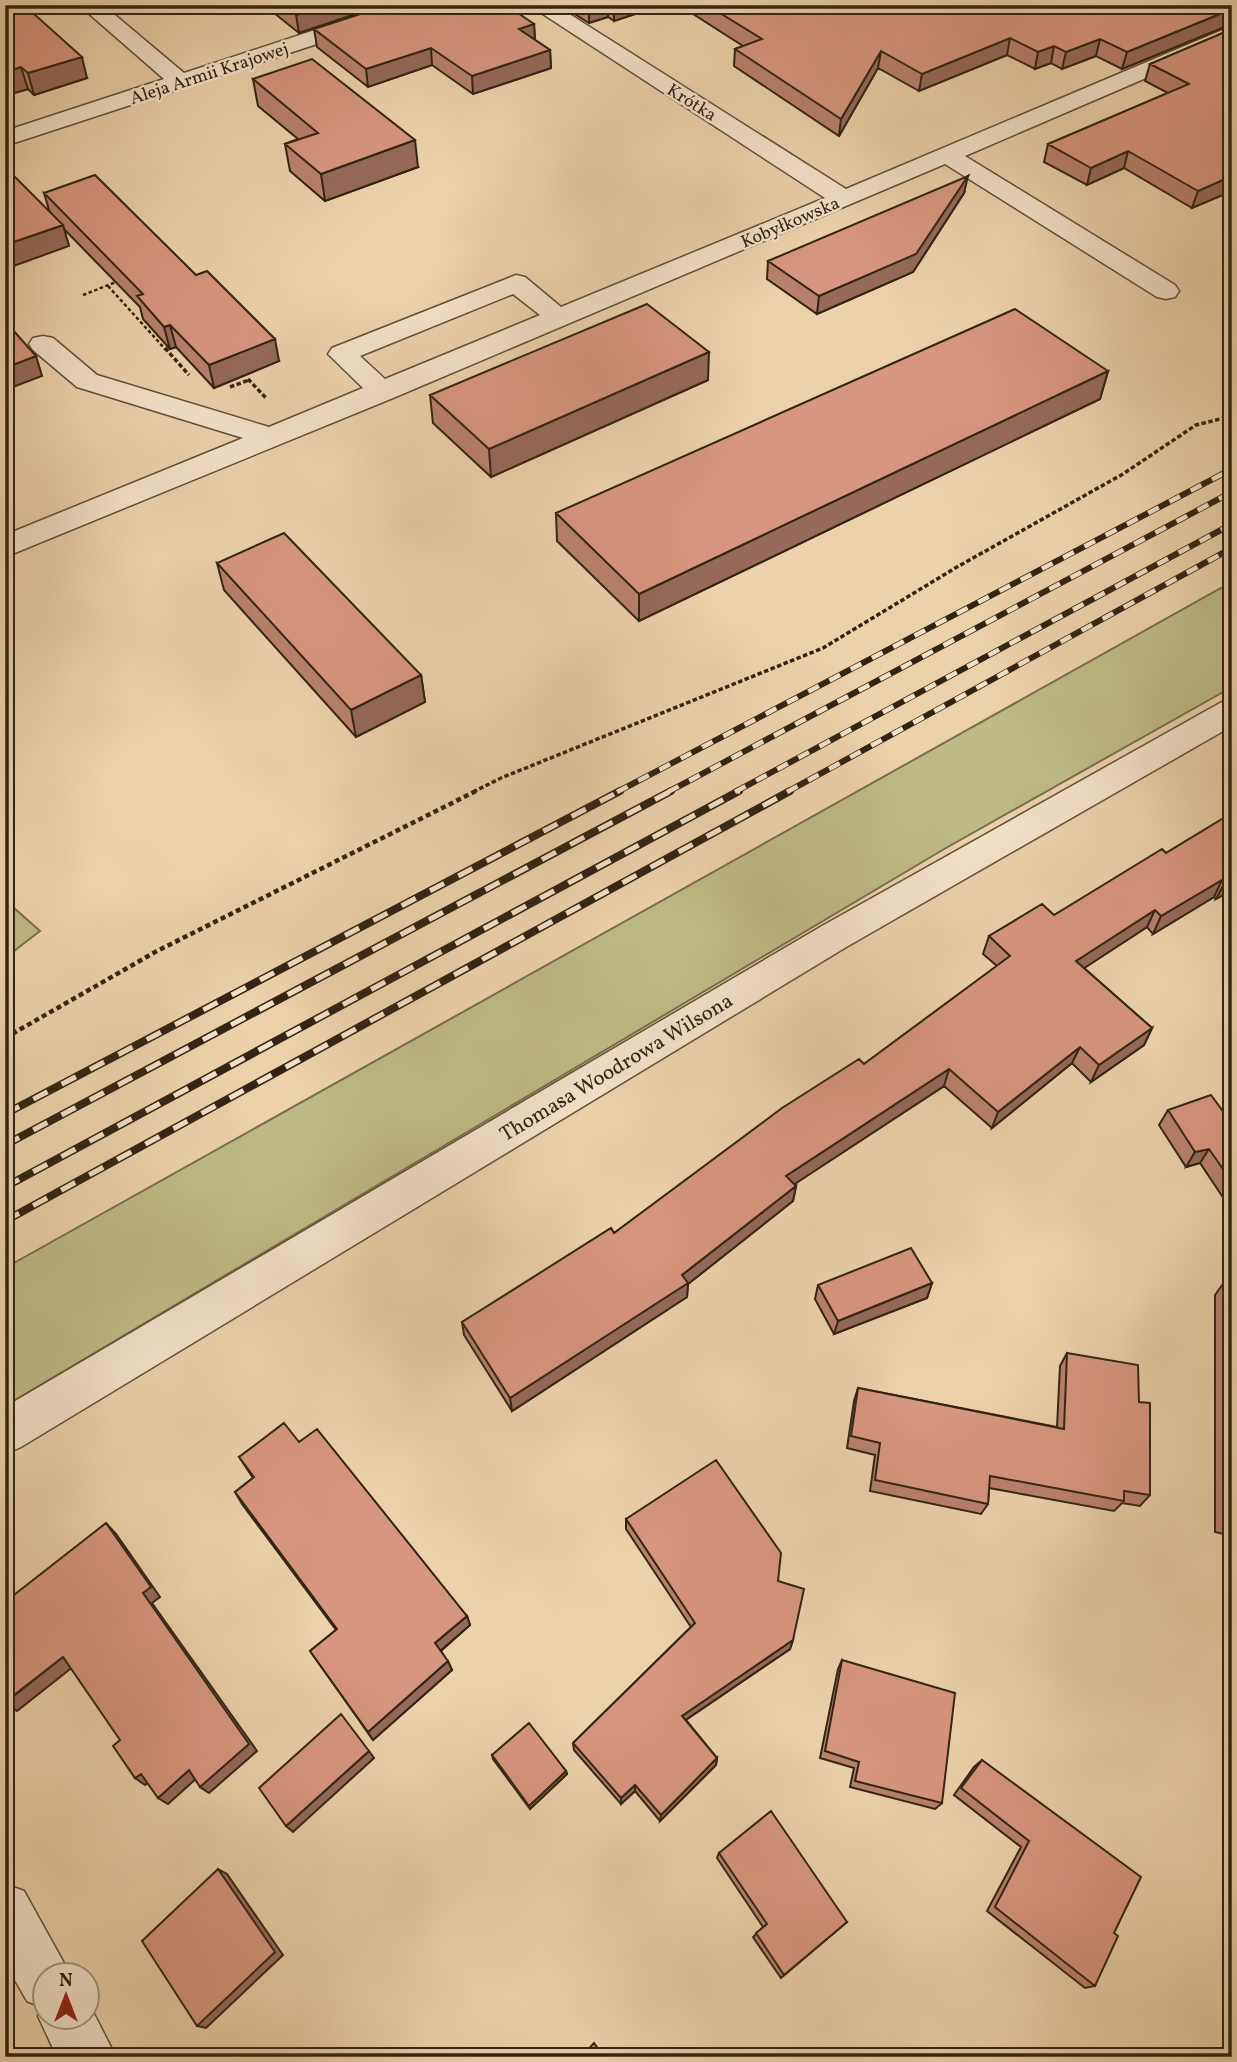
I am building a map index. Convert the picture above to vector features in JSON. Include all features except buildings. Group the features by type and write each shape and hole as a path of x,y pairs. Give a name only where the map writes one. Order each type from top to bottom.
{"street":[{"path":"90,5 181,82"},
{"name":"Aleja Armii Krajowej","path":"5,139 413,5"},
{"name":"Krótka","path":"540,5 844,199"},
{"name":"Kobyłkowska","path":"5,547 844,199 1232,33"},
{"path":"947,155 1166,291"},
{"path":"383,392 342,354 516,283 559,318"},
{"path":"43,344 87,381 272,437"},
{"name":"Thomasa Woodrowa Wilsona","path":"5,1432 835,936 1232,711"},
{"path":"5,1910 33,1960"},
{"path":"72,2030 88,2057"}],"path":[{"path":"83,295 116,282"},
{"path":"108,286 193,379"},
{"path":"186,371 195,367"},
{"path":"228,388 249,380"},
{"path":"5,1038 157,951 501,778 824,648 957,566 1123,474 1196,425 1232,416"}],"shaded area":[{"path":"1221,588 1232,595 1232,687 946,848 5,1406 5,1268"},
{"path":"5,900 40,931 5,958"}],"railway":[{"path":"617,792 1232,469"},
{"path":"668,792 1232,492"},
{"path":"735,792 1232,524"},
{"path":"787,792 1232,548"},
{"path":"5,1114 620,791"},
{"path":"5,1145 671,791"},
{"path":"5,1187 739,791"},
{"path":"5,1221 790,791"}]}
